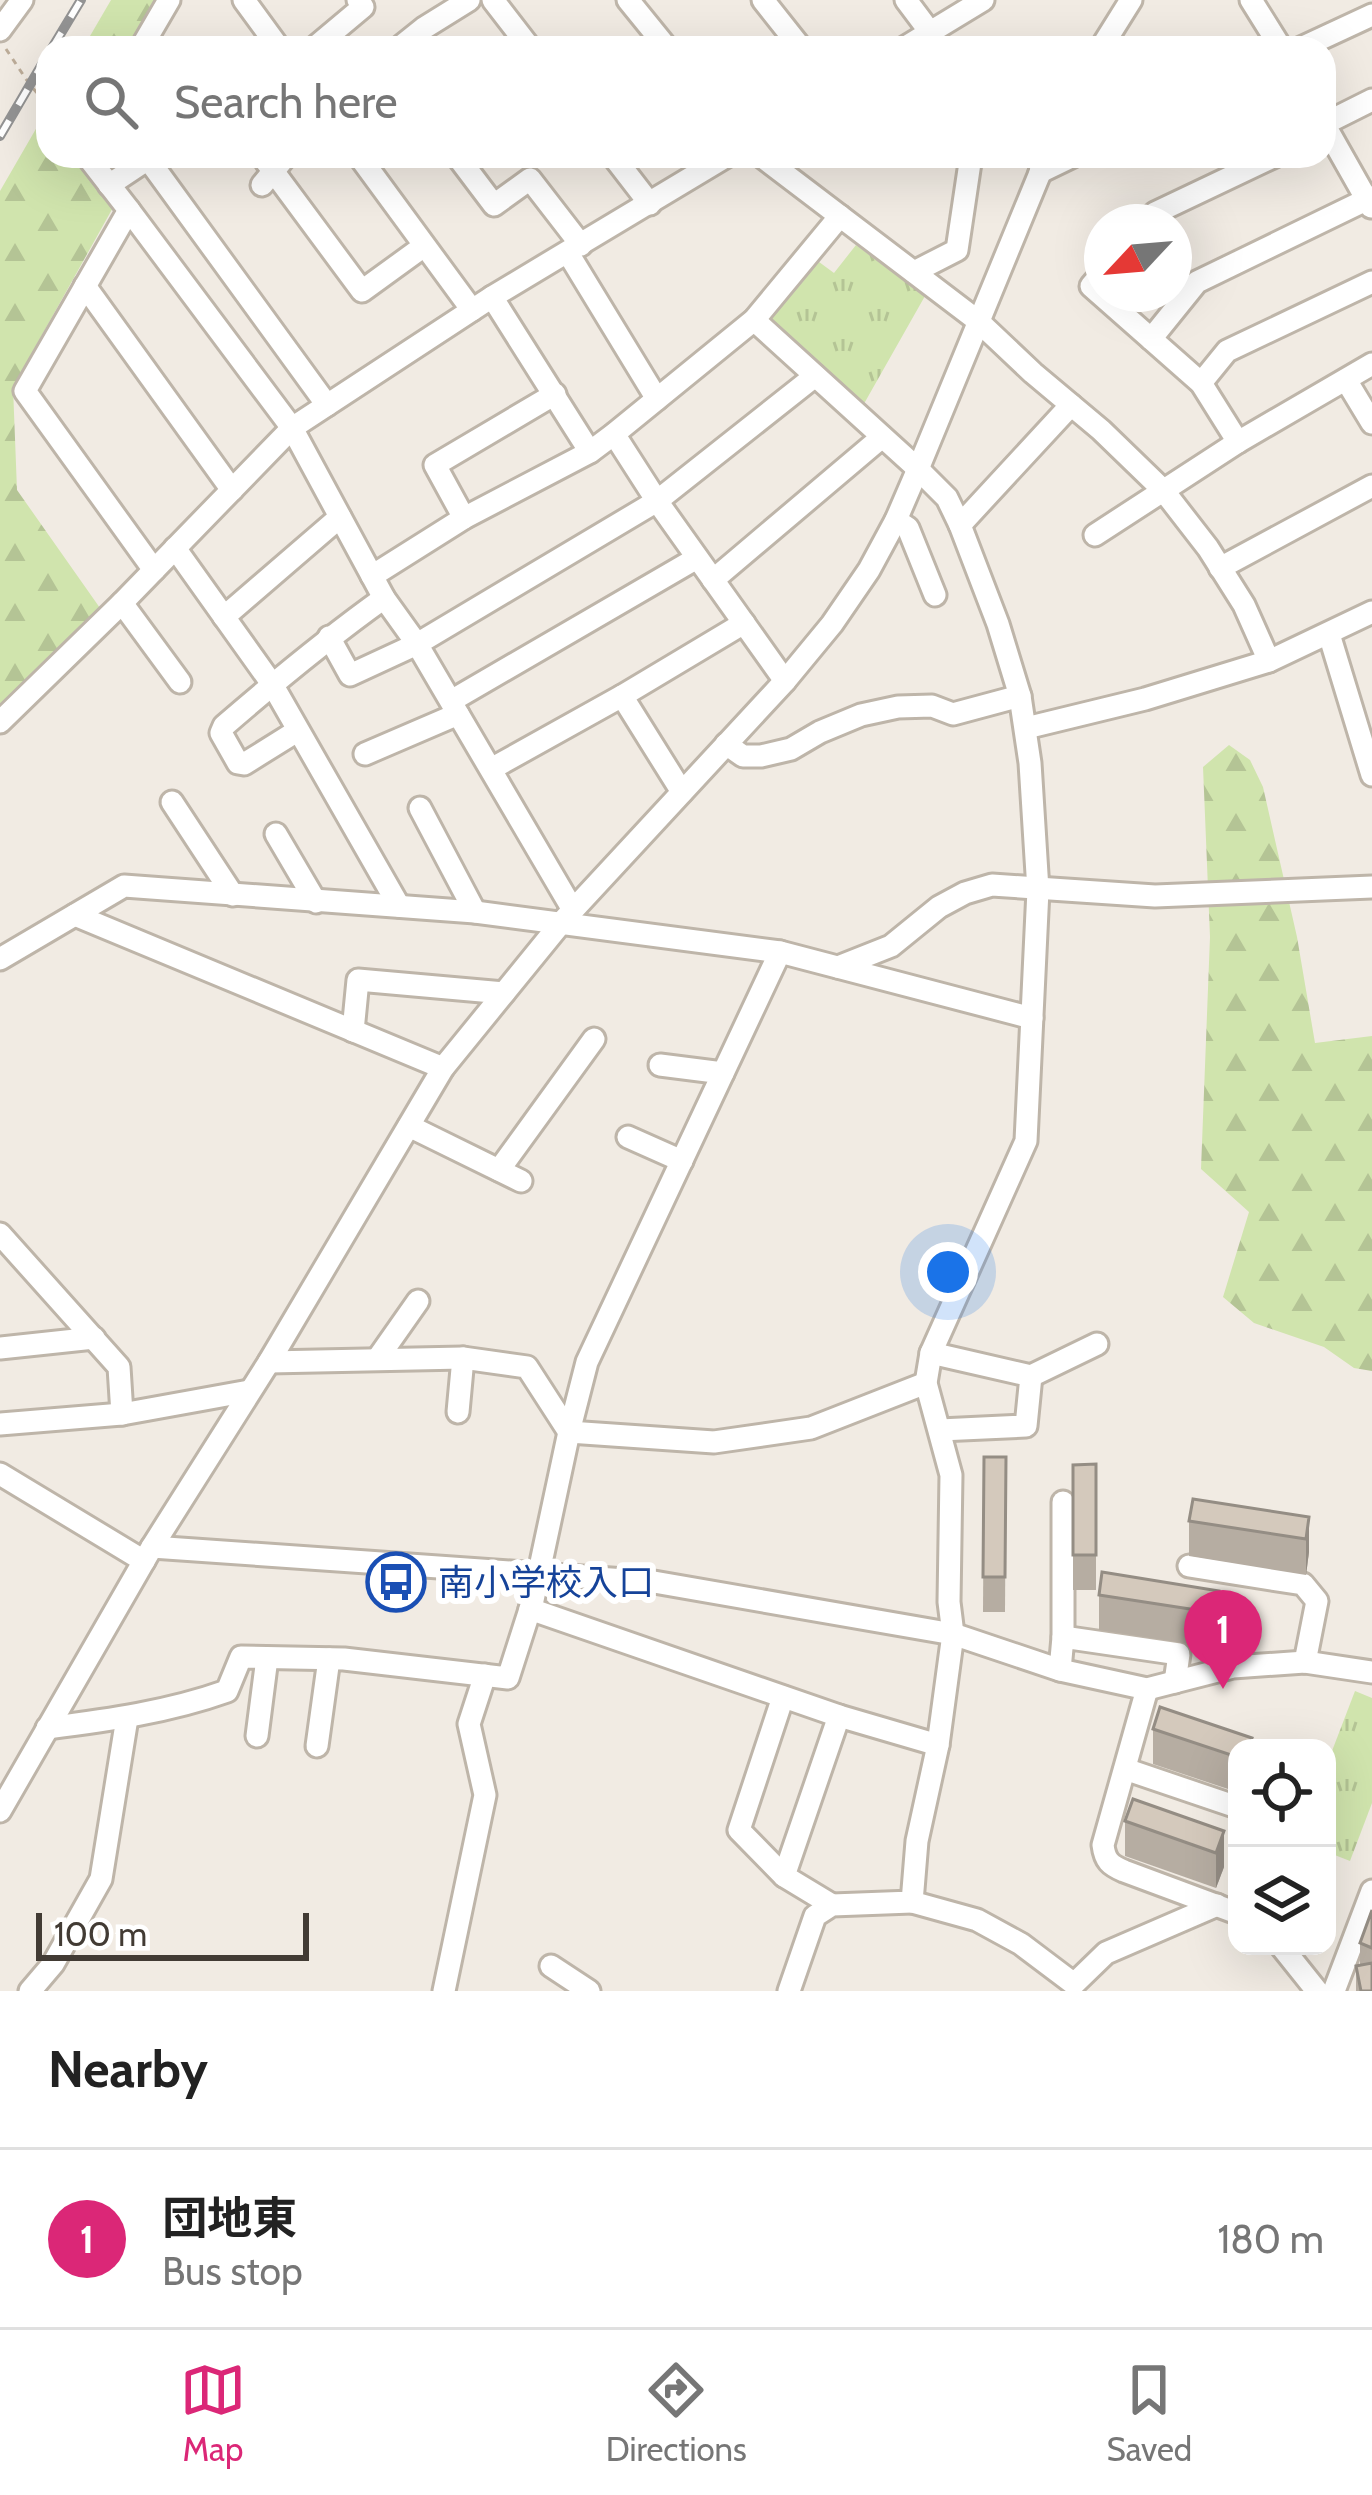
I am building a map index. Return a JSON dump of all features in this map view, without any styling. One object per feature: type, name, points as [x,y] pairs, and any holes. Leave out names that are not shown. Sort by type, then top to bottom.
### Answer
[{"type":"street","points":[[0,30],[22,0]]},
{"type":"street","points":[[148,36],[169,0]]},
{"type":"street","points":[[244,0],[270,36]]},
{"type":"street","points":[[328,36],[363,7],[358,0]]},
{"type":"street","points":[[414,36],[469,0]]},
{"type":"street","points":[[493,0],[521,36]]},
{"type":"street","points":[[628,0],[657,36]]},
{"type":"street","points":[[763,0],[791,36]]},
{"type":"street","points":[[906,0],[931,36]]},
{"type":"street","points":[[939,36],[983,0]]},
{"type":"street","points":[[1108,36],[1131,0]]},
{"type":"street","points":[[1251,0],[1274,36]]},
{"type":"street","points":[[1327,36],[1372,15]]},
{"type":"street","points":[[1336,121],[1372,100]]},
{"type":"street","points":[[1151,339],[1197,282],[1370,201],[1336,146]]},
{"type":"street","points":[[97,168],[292,428],[384,598],[417,644],[491,770],[567,916]]},
{"type":"street","points":[[110,185],[135,168]]},
{"type":"street","points":[[155,168],[327,405]]},
{"type":"street","points":[[272,168],[362,291],[424,246]]},
{"type":"street","points":[[367,168],[472,310]]},
{"type":"street","points":[[467,168],[494,205],[530,179],[657,399]]},
{"type":"street","points":[[622,168],[650,204]]},
{"type":"street","points":[[0,722],[292,428],[492,297],[708,168]]},
{"type":"street","points":[[777,168],[978,321],[1163,490],[1244,605],[1269,661]]},
{"type":"street","points":[[914,272],[957,250],[969,168]]},
{"type":"street","points":[[0,1811],[148,1554],[269,1362],[443,1068],[567,916],[785,681],[869,570],[918,469],[1041,168]]},
{"type":"street","points":[[1174,204],[1251,168]]},
{"type":"street","points":[[129,210],[25,391],[154,570]]},
{"type":"street","points":[[372,576],[614,434],[754,320],[840,216]]},
{"type":"street","points":[[1201,383],[1227,351],[1372,282]]},
{"type":"street","points":[[85,286],[232,490]]},
{"type":"street","points":[[492,297],[590,452]]},
{"type":"street","points":[[1120,312],[1201,383],[1238,442]]},
{"type":"street","points":[[754,320],[947,498],[998,624],[1026,728],[1038,890],[1026,1142],[932,1353],[926,1383],[951,1475],[953,1634],[938,1745],[916,1840],[912,1902]]},
{"type":"street","points":[[1095,535],[1238,442],[1372,364]]},
{"type":"street","points":[[329,637],[350,675],[417,644],[657,501],[815,376]]},
{"type":"street","points":[[1346,380],[1372,423]]},
{"type":"street","points":[[464,518],[435,465],[555,394]]},
{"type":"street","points":[[960,525],[1071,405]]},
{"type":"street","points":[[614,434],[785,681]]},
{"type":"street","points":[[713,580],[882,436]]},
{"type":"street","points":[[1220,568],[1372,486]]},
{"type":"street","points":[[224,617],[340,517]]},
{"type":"street","points":[[896,520],[908,527],[935,596]]},
{"type":"street","points":[[175,548],[272,685],[399,906]]},
{"type":"street","points":[[365,754],[455,707],[697,558]]},
{"type":"street","points":[[297,730],[244,764],[238,763],[221,733],[329,637],[384,598]]},
{"type":"street","points":[[122,603],[180,682]]},
{"type":"street","points":[[1026,728],[1145,699],[1269,661],[1372,612]]},
{"type":"street","points":[[491,770],[744,623]]},
{"type":"street","points":[[1329,634],[1372,775]]},
{"type":"street","points":[[622,696],[682,792]]},
{"type":"street","points":[[726,744],[743,756],[761,756],[791,749],[861,715],[932,706],[953,714],[1020,696]]},
{"type":"street","points":[[172,802],[233,896]]},
{"type":"street","points":[[420,808],[476,912]]},
{"type":"street","points":[[276,834],[316,902]]},
{"type":"street","points":[[838,967],[891,946],[939,907],[992,884],[1155,896],[1372,887]]},
{"type":"street","points":[[0,958],[124,886],[567,916],[781,952],[1032,1018]]},
{"type":"street","points":[[75,916],[443,1068]]},
{"type":"street","points":[[47,1728],[127,1718],[227,1691],[242,1657],[329,1659],[508,1678],[530,1609],[587,1362],[781,952]]},
{"type":"street","points":[[352,1031],[358,980],[504,993]]},
{"type":"street","points":[[499,1171],[593,1039]]},
{"type":"street","points":[[659,1065],[723,1073]]},
{"type":"street","points":[[409,1126],[521,1181]]},
{"type":"street","points":[[628,1138],[682,1161]]},
{"type":"street","points":[[0,1234],[119,1367],[122,1414]]},
{"type":"street","points":[[378,1358],[418,1301]]},
{"type":"street","points":[[0,1348],[94,1338]]},
{"type":"street","points":[[932,1353],[1031,1376],[1097,1344]]},
{"type":"street","points":[[269,1362],[463,1358],[527,1367],[569,1432]]},
{"type":"street","points":[[458,1412],[463,1358]]},
{"type":"street","points":[[940,1430],[1026,1426],[1031,1376]]},
{"type":"street","points":[[569,1432],[714,1442],[811,1428],[926,1383]]},
{"type":"street","points":[[0,1424],[122,1414],[249,1391]]},
{"type":"street","points":[[0,1474],[148,1554],[654,1582],[953,1634],[1060,1670],[1147,1689],[1233,1666],[1306,1662],[1372,1672]]},
{"type":"street","points":[[1060,1670],[1063,1502]]},
{"type":"street","points":[[1189,1566],[1303,1585],[1317,1601],[1306,1662]]},
{"type":"street","points":[[530,1609],[839,1716],[938,1745]]},
{"type":"street","points":[[1063,1637],[1179,1654],[1175,1682]]},
{"type":"street","points":[[257,1736],[267,1658]]},
{"type":"street","points":[[316,1746],[329,1659]]},
{"type":"street","points":[[444,1991],[485,1795],[469,1724],[485,1675]]},
{"type":"street","points":[[1147,1689],[1103,1845],[1105,1858],[1124,1871],[1227,1909]]},
{"type":"street","points":[[783,1697],[740,1830],[784,1876],[832,1905]]},
{"type":"street","points":[[784,1876],[839,1716]]},
{"type":"street","points":[[30,1991],[52,1964],[101,1879],[127,1718]]},
{"type":"street","points":[[1125,1769],[1228,1804]]},
{"type":"street","points":[[1334,1991],[1372,1892]]},
{"type":"street","points":[[789,1991],[815,1916],[832,1905],[912,1902],[977,1920],[1021,1945],[1074,1989],[1106,1953],[1227,1909]]},
{"type":"street","points":[[1287,1955],[1317,1991]]},
{"type":"street","points":[[551,1966],[589,1991]]},
{"type":"path","points":[[0,40],[36,92]]},
{"type":"green space","points":[[111,0],[169,0],[146,36],[90,36]]},
{"type":"green space","points":[[36,129],[36,168],[85,168],[115,204],[13,387],[17,490],[100,608],[51,672],[0,722],[0,191]]},
{"type":"green space","points":[[856,245],[925,296],[861,409],[771,325],[769,316],[815,259],[834,273]]},
{"type":"green space","points":[[1229,745],[1250,760],[1263,787],[1315,1043],[1372,1036],[1372,1371],[1354,1368],[1324,1347],[1254,1323],[1223,1297],[1249,1212],[1201,1169],[1210,937],[1203,767]]},
{"type":"green space","points":[[1355,1691],[1372,1698],[1372,1803],[1350,1861],[1336,1856],[1336,1741]]},
{"type":"building","points":[[984,1457],[1006,1457],[1005,1577],[983,1577]]},
{"type":"building","points":[[1096,1464],[1096,1555],[1073,1555],[1073,1465]]},
{"type":"building","points":[[1193,1499],[1309,1517],[1306,1539],[1189,1521]]},
{"type":"building","points":[[1102,1572],[1219,1591],[1216,1613],[1099,1595]]},
{"type":"building","points":[[1160,1707],[1252,1738],[1228,1739],[1228,1754],[1153,1729]]},
{"type":"building","points":[[1133,1799],[1224,1831],[1216,1853],[1125,1821]]},
{"type":"building","points":[[1372,1910],[1372,1948],[1360,1943]]},
{"type":"building","points":[[1372,1963],[1372,1991],[1361,1991],[1356,1966]]},
{"type":"railway","points":[[59,36],[81,0]]},
{"type":"railway","points":[[0,136],[36,74]]},
{"type":"place","name":"南小学校入口","points":[[396,1582]]},
{"type":"place","name":"団地東","points":[[1223,1689]]}]
